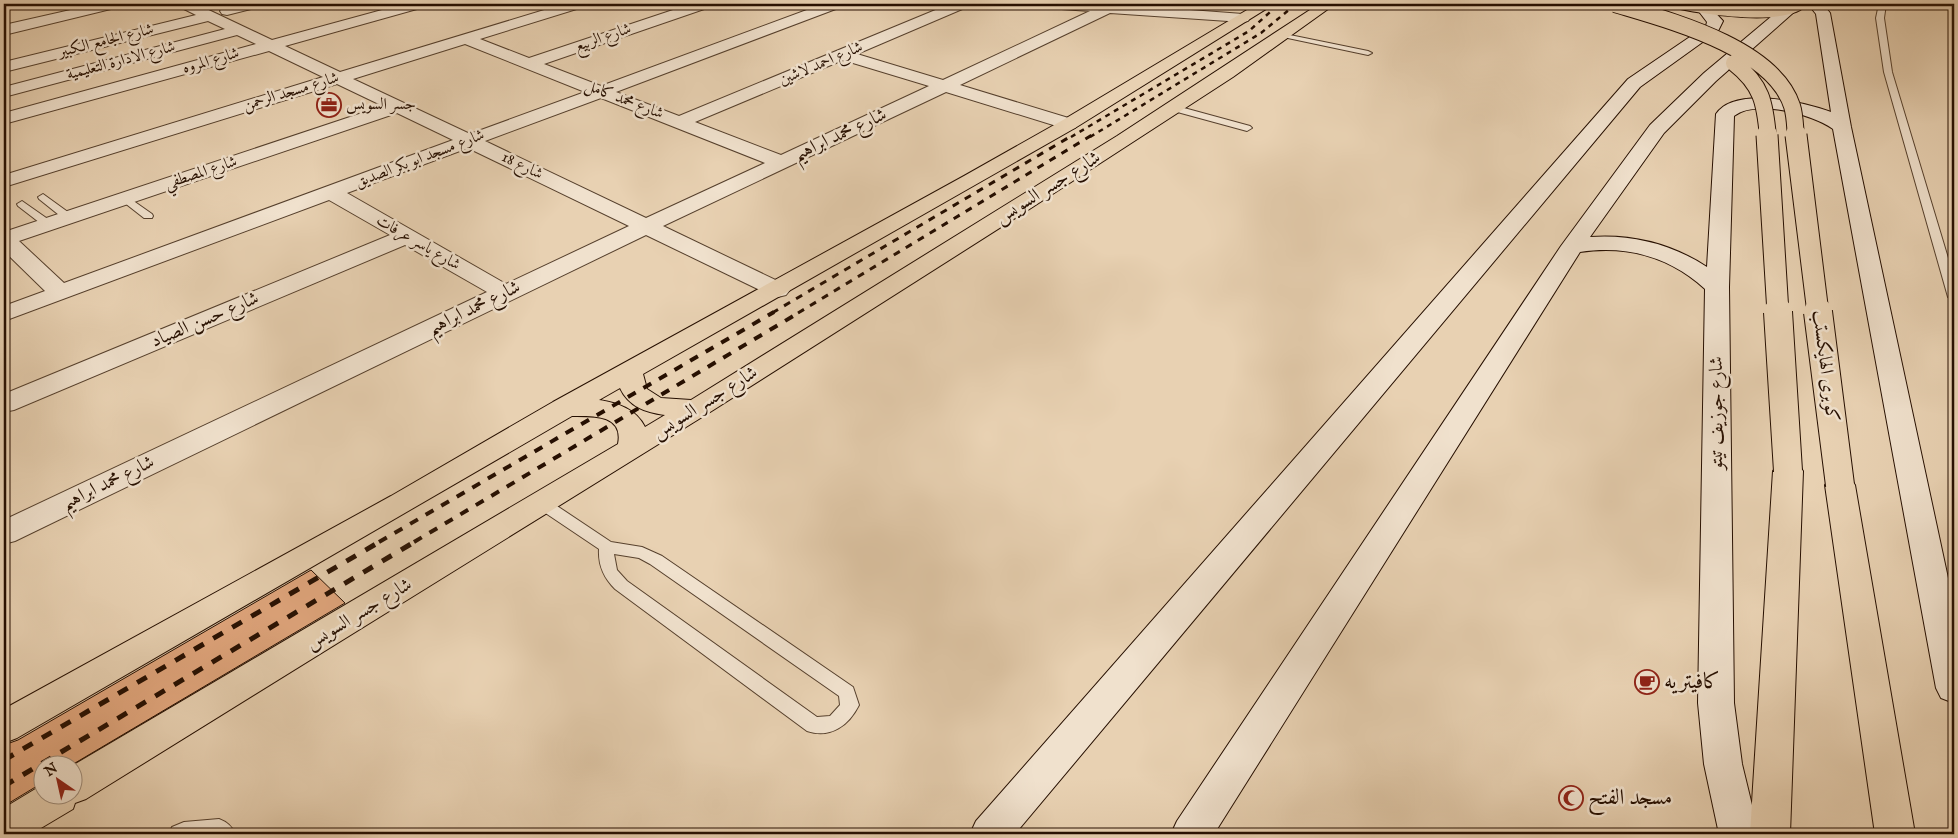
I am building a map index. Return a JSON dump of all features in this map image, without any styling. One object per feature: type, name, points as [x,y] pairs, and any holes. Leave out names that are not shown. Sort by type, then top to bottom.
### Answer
[{"type":"main road","points":[[4,727],[402,503],[784,280],[1069,124],[1267,4]]},
{"type":"main road","name":"شارع جسر السويس","points":[[82,781],[543,504],[697,408],[1173,108],[1328,4]]},
{"type":"main road","points":[[1592,4],[1654,24],[1713,50],[1736,64],[1753,80],[1764,96],[1788,471],[1770,834]]},
{"type":"main road","name":"كوبرى الهايكستب","points":[[1615,4],[1677,24],[1733,48],[1774,76],[1786,91],[1792,106],[1840,485],[1895,834]]},
{"type":"main road","points":[[1677,4],[1746,13],[1794,6]]},
{"type":"main road","points":[[630,370],[630,384],[637,396],[652,405],[673,409],[697,408]]},
{"type":"main road","points":[[563,408],[609,410],[626,419],[633,432],[631,448]]},
{"type":"main road","points":[[4,829],[42,806]]},
{"type":"street","points":[[4,30],[114,4]]},
{"type":"street","name":"شارع 18","points":[[185,4],[216,10],[288,40],[490,132],[657,222],[744,254]]},
{"type":"street","name":"شارع الجامع الكبير","points":[[4,67],[216,10],[254,4]]},
{"type":"street","name":"شارع المروه","points":[[4,119],[419,4]]},
{"type":"street","name":"شارع مسجد الرحمن","points":[[4,181],[578,4]]},
{"type":"street","name":"شارع الربيع","points":[[529,63],[705,4]]},
{"type":"street","name":"شارع مسجد ابو بكر الصديق","points":[[4,314],[836,4]]},
{"type":"street","name":"شارع احمد لاشين","points":[[680,122],[962,4]]},
{"type":"street","points":[[1047,4],[1243,18]]},
{"type":"street","points":[[1815,4],[1823,13],[1842,127],[1954,688]]},
{"type":"street","points":[[1191,834],[1572,246],[1657,129],[1710,77],[1794,6]]},
{"type":"street","name":"شارع محمد ابراهيم","points":[[4,533],[505,293],[1109,8]]},
{"type":"street","points":[[990,834],[1634,83],[1713,28],[1715,21],[1704,9]]},
{"type":"street","name":"شارع 18","points":[[216,10],[238,30],[468,141],[657,222],[784,280]]},
{"type":"street","name":"شارع الادارة التعليمية","points":[[4,92],[238,30]]},
{"type":"street","name":"شارع محمد كامل","points":[[466,39],[781,162]]},
{"type":"street","points":[[844,54],[1069,124]]},
{"type":"street","name":"شارع جوزيف تيتو","points":[[1739,834],[1723,764],[1716,703],[1717,287],[1724,114],[1735,107],[1771,105],[1830,118],[1842,127]]},
{"type":"street","name":"شارع المصطفي","points":[[4,239],[398,107]]},
{"type":"street","name":"شارع ياسر عرفات","points":[[330,192],[505,293]]},
{"type":"street","name":"شارع حسن الصياد","points":[[4,404],[406,236]]},
{"type":"street","points":[[4,239],[61,293]]},
{"type":"street","points":[[1572,246],[1594,242],[1622,243],[1651,248],[1679,258],[1702,272],[1717,287]]},
{"type":"lane","points":[[1882,4],[1880,18],[1888,72],[1954,297]]},
{"type":"lane","points":[[1283,35],[1368,53]]},
{"type":"lane","points":[[1173,108],[1247,128]]},
{"type":"lane","points":[[43,197],[68,217]]},
{"type":"lane","points":[[125,198],[148,216]]},
{"type":"lane","points":[[22,204],[48,224]]},
{"type":"lane","points":[[543,504],[607,547],[634,551],[656,560],[847,692],[850,705],[843,717],[830,725],[814,725],[621,585],[610,574],[605,561],[607,547]]},
{"type":"lane","points":[[179,834],[184,831],[219,828],[225,834]]},
{"type":"building","points":[[311,570],[345,603],[82,759],[82,756],[32,756],[32,789],[4,806],[4,745],[18,740]]},
{"type":"railway","points":[[1071,137],[1249,31],[1279,4]]},
{"type":"railway","points":[[1090,137],[1261,33],[1296,4]]},
{"type":"railway","points":[[772,313],[1073,135]]},
{"type":"railway","points":[[798,313],[1092,135]]},
{"type":"railway","points":[[379,542],[774,312]]},
{"type":"railway","points":[[414,542],[800,312]]},
{"type":"railway","points":[[4,760],[381,541]]},
{"type":"railway","points":[[4,786],[416,541]]},
{"type":"place","name":"جسر السويس","points":[[329,105]]},
{"type":"place","name":"كافيتريه","points":[[1647,682]]},
{"type":"place","name":"مسجد الفتح","points":[[1571,798]]}]
